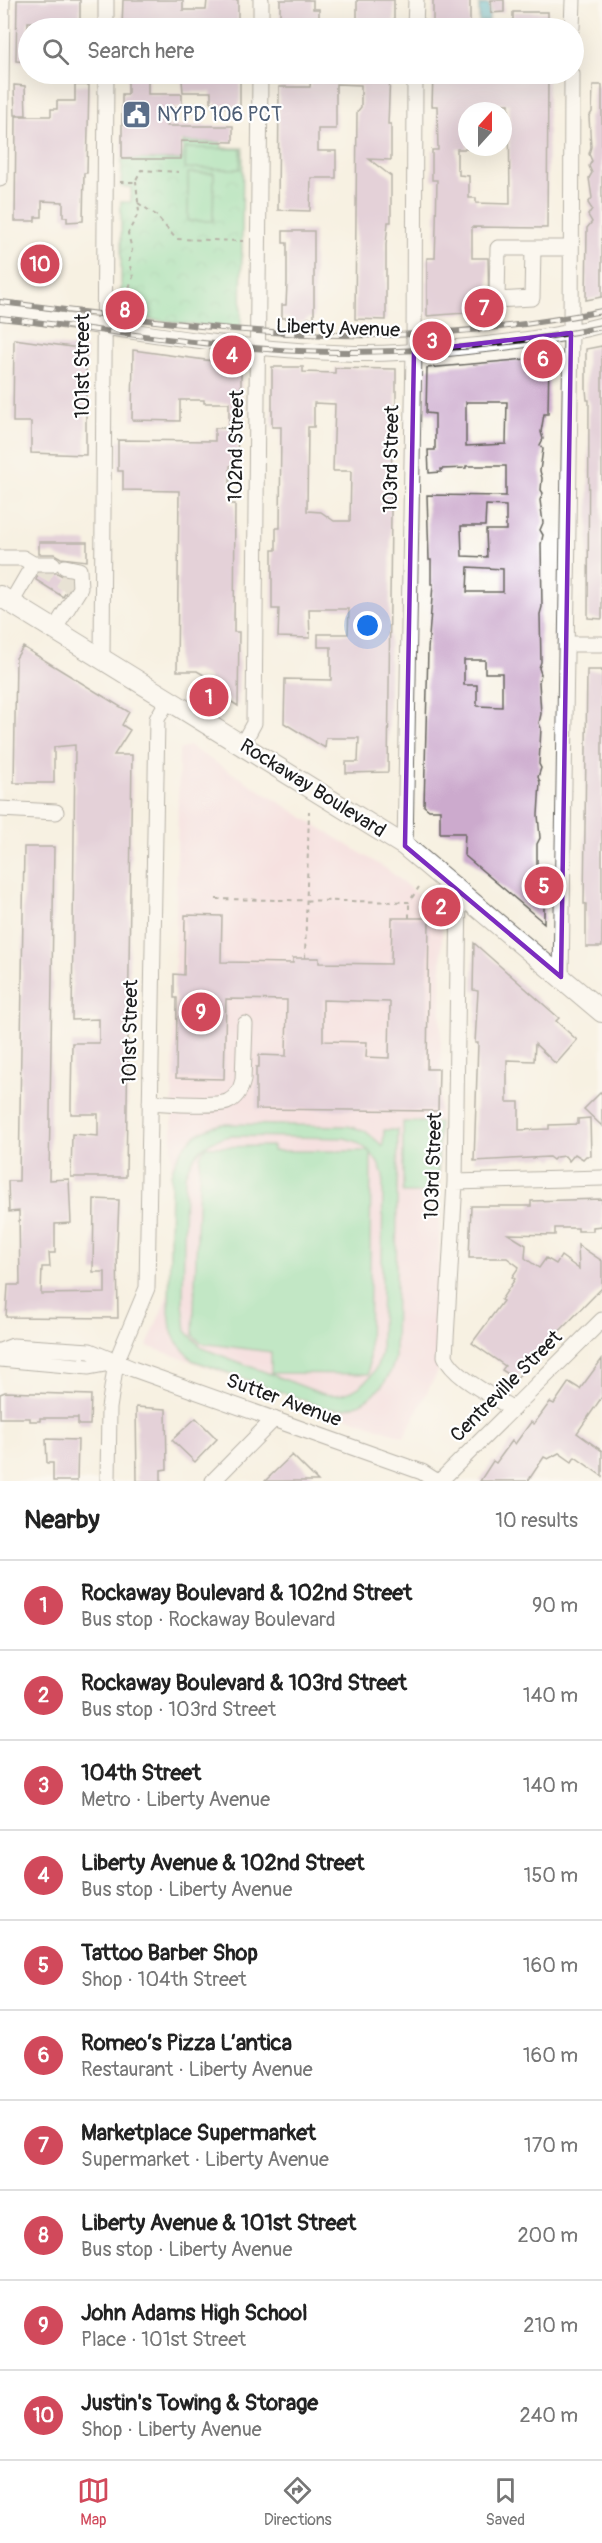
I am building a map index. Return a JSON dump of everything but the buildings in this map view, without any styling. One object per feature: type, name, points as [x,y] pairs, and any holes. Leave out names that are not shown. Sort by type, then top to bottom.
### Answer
[{"type":"main road","name":"Rockaway Boulevard","points":[[5,599],[405,846],[602,1012]]},
{"type":"street","points":[[0,179],[2,0]]},
{"type":"street","points":[[106,0],[106,18]]},
{"type":"street","points":[[261,0],[261,18]]},
{"type":"street","points":[[416,0],[416,18]]},
{"type":"street","points":[[572,18],[573,0]]},
{"type":"street","name":"101st Street","points":[[102,659],[106,84]]},
{"type":"street","name":"102nd Street","points":[[242,745],[254,723],[261,84]]},
{"type":"street","name":"103rd Street","points":[[405,846],[414,351],[415,84]]},
{"type":"street","points":[[561,977],[571,333],[572,84]]},
{"type":"street","points":[[533,248],[572,248]]},
{"type":"street","name":"Liberty Avenue","points":[[0,311],[103,327],[259,346],[345,353],[414,351],[571,333],[602,326]]},
{"type":"street","points":[[0,558],[23,558],[43,568],[79,570],[73,592],[54,630]]},
{"type":"street","points":[[5,599],[43,568]]},
{"type":"street","points":[[73,592],[102,589]]},
{"type":"street","points":[[566,644],[602,644]]},
{"type":"street","name":"101st Street","points":[[108,1481],[109,1408],[116,1362],[147,1288],[157,719],[168,700]]},
{"type":"street","points":[[0,809],[56,812]]},
{"type":"street","name":"103rd Street","points":[[459,890],[455,1182],[445,1356],[448,1364],[460,1375],[513,1409]]},
{"type":"street","points":[[150,1102],[222,1103],[236,1096],[243,1080],[245,1024]]},
{"type":"street","points":[[455,1182],[602,1179]]},
{"type":"street","name":"Centreville Street","points":[[438,1481],[599,1327]]},
{"type":"street","name":"Sutter Avenue","points":[[0,1351],[13,1346],[90,1351],[422,1472],[438,1481]]},
{"type":"street","name":"Sutter Avenue","points":[[0,1359],[88,1367],[116,1362]]},
{"type":"street","points":[[213,1481],[274,1419]]},
{"type":"path","points":[[126,305],[126,296],[133,278],[129,262],[132,250],[128,233],[139,212],[136,181],[141,170],[178,171]]},
{"type":"path","points":[[117,182],[136,181]]},
{"type":"path","points":[[138,202],[156,215],[176,239],[244,241]]},
{"type":"path","points":[[116,296],[126,296]]},
{"type":"path","points":[[305,958],[309,811]]},
{"type":"path","points":[[409,918],[409,902],[419,887]]},
{"type":"path","points":[[216,899],[409,902]]},
{"type":"highlighted area","points":[[571,333],[561,977],[405,846],[414,351]]},
{"type":"shaded area","points":[[189,746],[388,870],[442,915],[438,1371],[404,1437],[147,1346],[169,1292],[179,750]]},
{"type":"green space","points":[[183,142],[221,142],[222,148],[243,148],[241,330],[121,316],[121,202],[131,202],[131,187],[121,187],[122,159],[182,160]]},
{"type":"green space","points":[[186,148],[241,149],[240,169],[185,168]]},
{"type":"green space","points":[[188,173],[214,173],[213,221],[188,221]]},
{"type":"green space","points":[[403,1122],[439,1122],[438,1193],[403,1193]]},
{"type":"green space","points":[[222,1124],[348,1126],[365,1131],[383,1146],[384,1130],[398,1130],[395,1358],[385,1380],[369,1398],[347,1408],[323,1407],[192,1360],[176,1341],[171,1329],[169,1311],[171,1174],[178,1156],[189,1141],[212,1127]],"holes":[[[231,1136],[344,1138],[355,1141],[369,1151],[273,1151],[273,1146],[205,1147],[200,1156],[193,1335],[201,1343],[271,1352],[271,1373],[369,1374],[371,1153],[378,1163],[383,1175],[381,1353],[367,1381],[350,1392],[331,1395],[320,1393],[202,1348],[186,1331],[183,1303],[185,1175],[192,1160],[202,1148],[215,1140]]]},
{"type":"water","points":[[479,4],[489,4],[489,18],[479,18]]},
{"type":"tunnel","points":[[40,568],[72,587]]},
{"type":"railway","points":[[0,302],[212,327],[340,335],[471,330],[602,311]]},
{"type":"railway","points":[[0,318],[262,349],[337,352],[451,348],[527,340],[602,327]]},
{"type":"place","name":"NYPD 106 PCT","points":[[136,114]]},
{"type":"place","name":"Justin's Towing & Storage","points":[[40,264]]},
{"type":"place","name":"Marketplace Supermarket","points":[[484,308]]},
{"type":"place","name":"Liberty Avenue & 101st Street","points":[[125,310]]},
{"type":"place","name":"104th Street","points":[[432,341]]},
{"type":"place","name":"Liberty Avenue & 102nd Street","points":[[232,355]]},
{"type":"place","name":"Romeo’s Pizza L’antica","points":[[543,359]]},
{"type":"place","name":"Rockaway Boulevard & 102nd Street","points":[[209,697]]},
{"type":"place","name":"Tattoo Barber Shop","points":[[544,886]]},
{"type":"place","name":"Rockaway Boulevard & 103rd Street","points":[[441,907]]},
{"type":"place","name":"John Adams High School","points":[[201,1012]]}]
